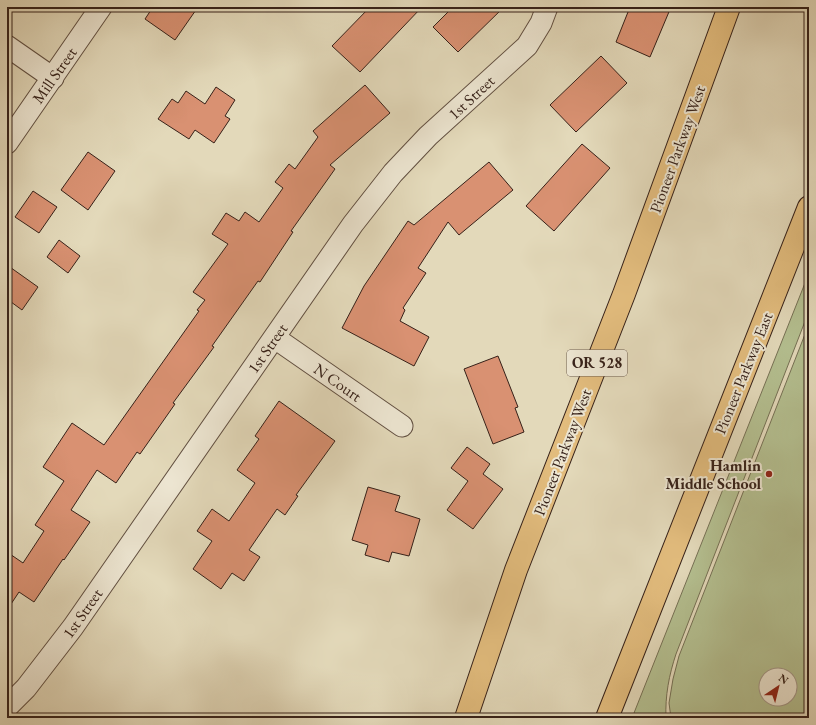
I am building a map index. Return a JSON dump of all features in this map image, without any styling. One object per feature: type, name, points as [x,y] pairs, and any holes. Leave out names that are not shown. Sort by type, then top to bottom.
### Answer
[{"type":"main road","name":"Pioneer Parkway West","points":[[466,718],[516,570],[624,294],[729,7]]},
{"type":"main road","name":"Pioneer Parkway East","points":[[607,718],[809,207]]},
{"type":"street","name":"Mill Street","points":[[7,143],[101,7]]},
{"type":"street","name":"1st Street","points":[[7,707],[26,688],[73,627],[353,224],[393,173],[428,136],[526,46],[542,23],[547,7]]},
{"type":"street","points":[[7,46],[53,78]]},
{"type":"street","name":"N Court","points":[[275,338],[402,426]]},
{"type":"green space","points":[[809,273],[809,311],[676,654],[668,686],[666,718],[632,718]]},
{"type":"green space","name":"Hamlin Middle School","points":[[809,324],[809,718],[671,718],[669,703],[679,656]]},
{"type":"building","points":[[153,7],[198,7],[175,40],[145,19]]},
{"type":"building","points":[[370,7],[422,7],[360,72],[332,46]]},
{"type":"building","points":[[453,7],[504,7],[458,52],[433,27]]},
{"type":"building","points":[[630,7],[671,7],[650,57],[616,42]]},
{"type":"building","points":[[601,56],[627,83],[576,132],[550,105]]},
{"type":"building","points":[[365,85],[390,113],[330,165],[335,169],[291,231],[293,232],[260,282],[258,281],[212,346],[214,347],[173,403],[175,404],[140,454],[137,452],[116,483],[97,470],[71,510],[90,522],[34,602],[19,592],[7,610],[7,552],[23,563],[44,531],[35,525],[64,481],[43,467],[72,423],[104,445],[199,311],[197,310],[205,300],[193,292],[228,244],[212,234],[226,213],[239,221],[245,212],[259,222],[283,188],[275,182],[289,164],[295,169],[318,137],[313,131]]},
{"type":"building","points":[[216,87],[235,100],[225,116],[230,119],[214,143],[195,130],[189,139],[158,119],[172,99],[178,103],[186,91],[205,104]]},
{"type":"building","points":[[582,144],[610,168],[554,231],[526,206]]},
{"type":"building","points":[[88,152],[115,171],[88,210],[61,190]]},
{"type":"building","points":[[489,162],[513,190],[459,235],[448,222],[418,268],[426,273],[403,308],[405,310],[400,321],[429,337],[414,366],[342,328],[364,286],[408,221],[414,225]]},
{"type":"building","points":[[33,191],[57,207],[39,233],[15,217]]},
{"type":"building","points":[[59,240],[80,256],[68,273],[47,257]]},
{"type":"building","points":[[7,265],[38,287],[22,310],[7,299]]},
{"type":"building","points":[[498,356],[518,407],[515,408],[524,432],[493,444],[464,369]]},
{"type":"building","points":[[279,401],[335,441],[296,495],[298,496],[285,515],[277,509],[249,550],[260,557],[244,581],[232,573],[221,589],[193,569],[212,541],[197,531],[212,509],[229,521],[255,483],[237,470],[259,439],[255,436]]},
{"type":"building","points":[[467,447],[490,464],[483,474],[503,489],[473,529],[447,510],[468,481],[451,468]]},
{"type":"building","points":[[368,487],[400,496],[395,511],[420,519],[409,556],[392,552],[389,562],[365,555],[368,545],[352,540]]},
{"type":"place","name":"Hamlin Middle School","points":[[769,474]]}]
